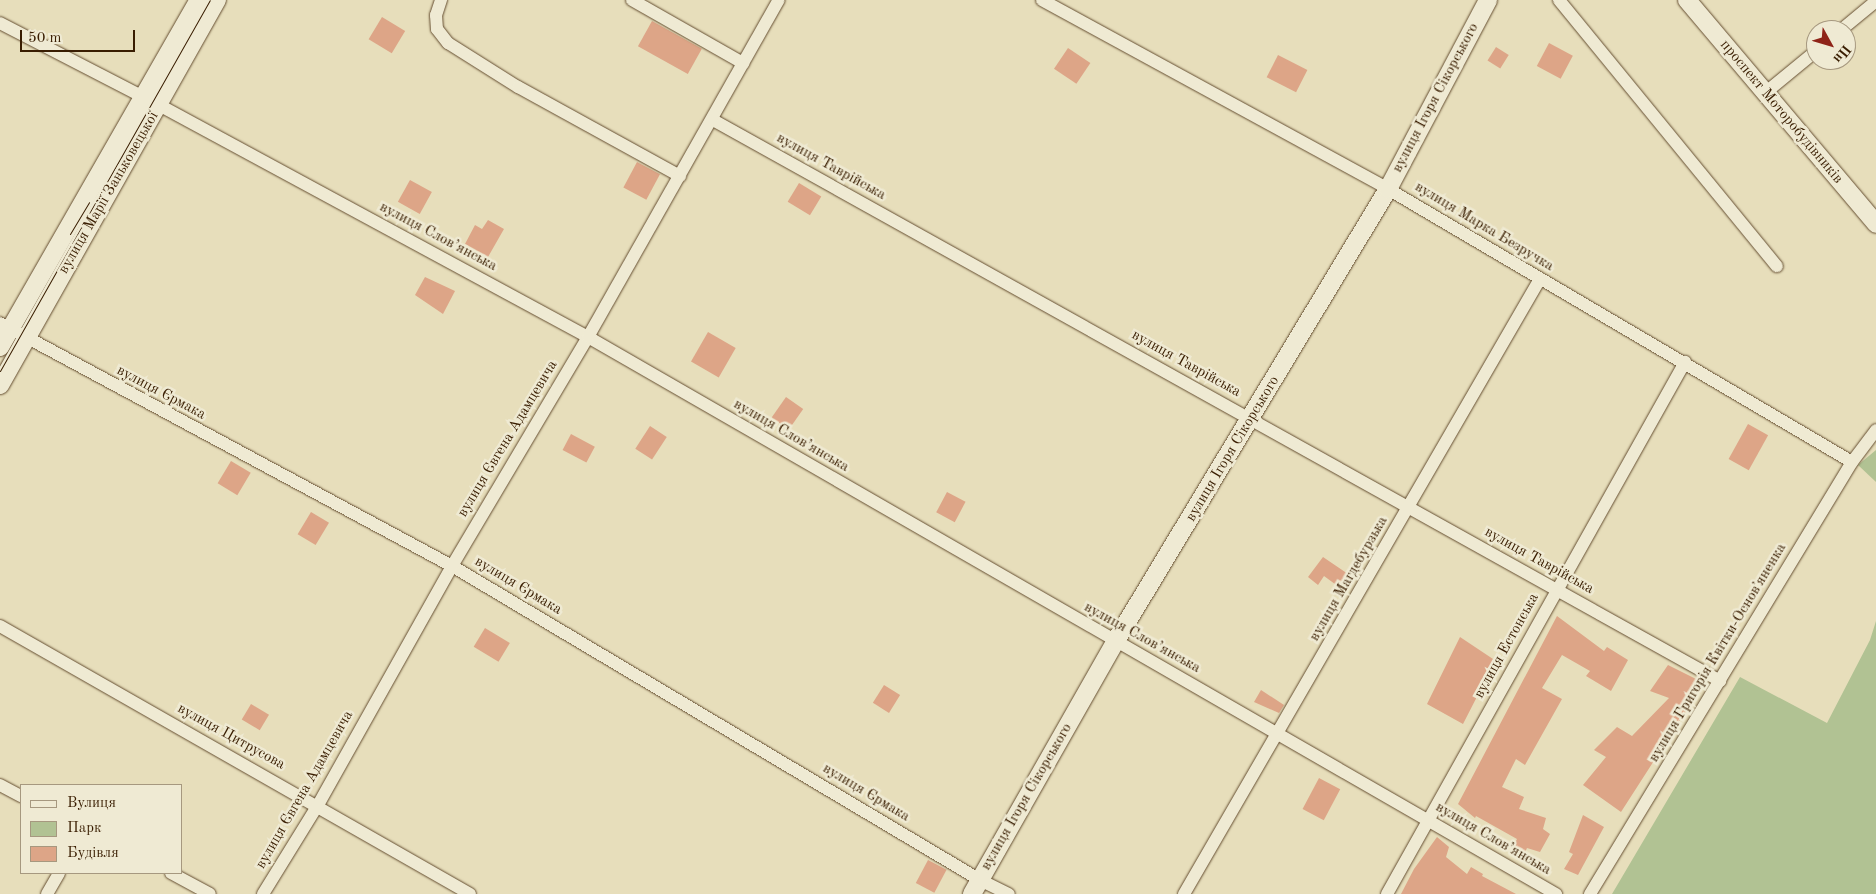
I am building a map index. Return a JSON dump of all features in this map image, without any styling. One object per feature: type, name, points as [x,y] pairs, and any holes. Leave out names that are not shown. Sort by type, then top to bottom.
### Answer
[{"type":"street","name":"вулиця Марії Заньковецької","points":[[0,385],[152,101],[199,0]]},
{"type":"street","name":"вулиця Марії Заньковецької","points":[[0,347],[5,326],[217,0]]},
{"type":"street","points":[[441,0],[436,15],[437,29],[448,43],[518,87],[680,176]]},
{"type":"street","points":[[632,0],[744,63]]},
{"type":"street","name":"вулиця Євгена Адамцевича","points":[[263,894],[318,805],[452,566],[588,337],[713,120],[779,0]]},
{"type":"street","name":"вулиця Марка Безручка","points":[[1042,0],[1388,189],[1685,362],[1852,462]]},
{"type":"street","name":"вулиця Ігоря Сікорського","points":[[976,887],[1115,642],[1252,419],[1388,189],[1488,0]]},
{"type":"street","points":[[1559,0],[1777,266]]},
{"type":"street","name":"проспект Моторобудівників","points":[[1687,0],[1876,224]]},
{"type":"street","points":[[1853,20],[1876,1]]},
{"type":"street","name":"вулиця Слов’янська","points":[[0,23],[152,101],[588,337],[1115,642],[1278,733],[1556,894]]},
{"type":"street","points":[[1765,93],[1806,59]]},
{"type":"street","name":"вулиця Таврійська","points":[[713,120],[1720,681]]},
{"type":"street","name":"вулиця Магдебурзька","points":[[1184,894],[1410,507],[1540,279]]},
{"type":"street","name":"вулиця Єрмака","points":[[5,326],[26,339],[452,566],[976,887],[1009,894]]},
{"type":"street","name":"вулиця Естонська","points":[[1387,894],[1685,362]]},
{"type":"street","name":"вулиця Григорія Квітки-Основʼяненка","points":[[1590,894],[1852,462],[1876,430]]},
{"type":"street","name":"вулиця Цитрусова","points":[[0,626],[318,805],[470,894]]},
{"type":"street","points":[[0,786],[20,796]]},
{"type":"street","points":[[47,894],[58,874]]},
{"type":"street","points":[[173,874],[210,894]]},
{"type":"green space","points":[[1876,450],[1876,482],[1858,465]]},
{"type":"green space","points":[[1876,621],[1876,894],[1612,894],[1740,677],[1827,723],[1870,640]]},
{"type":"building","points":[[382,17],[405,31],[392,53],[369,39]]},
{"type":"building","points":[[652,21],[702,49],[688,74],[638,46]]},
{"type":"building","points":[[1549,43],[1573,56],[1561,79],[1537,66]]},
{"type":"building","points":[[1496,47],[1509,55],[1500,69],[1488,61]]},
{"type":"building","points":[[1068,48],[1090,63],[1076,84],[1054,69]]},
{"type":"building","points":[[1278,55],[1307,70],[1296,92],[1267,77]]},
{"type":"building","points":[[637,162],[660,174],[646,200],[623,188]]},
{"type":"building","points":[[410,180],[432,192],[420,214],[398,202]]},
{"type":"building","points":[[799,183],[821,196],[810,215],[788,202]]},
{"type":"building","points":[[488,220],[504,229],[488,257],[465,244],[475,225],[482,229]]},
{"type":"building","points":[[425,277],[455,291],[443,314],[415,295]]},
{"type":"building","points":[[708,332],[736,348],[719,377],[691,361]]},
{"type":"building","points":[[786,397],[803,409],[789,430],[772,417]]},
{"type":"building","points":[[1748,424],[1768,435],[1749,470],[1729,459]]},
{"type":"building","points":[[650,426],[667,437],[652,460],[635,449]]},
{"type":"building","points":[[571,434],[595,447],[586,463],[563,450]]},
{"type":"building","points":[[231,461],[251,473],[237,495],[218,483]]},
{"type":"building","points":[[947,492],[966,502],[955,522],[936,512]]},
{"type":"building","points":[[311,512],[329,523],[316,545],[298,534]]},
{"type":"building","points":[[1323,557],[1348,574],[1339,587],[1324,576],[1318,585],[1308,577]]},
{"type":"building","points":[[1557,616],[1604,651],[1607,647],[1628,660],[1611,691],[1586,676],[1590,671],[1562,655],[1542,688],[1562,699],[1525,765],[1516,759],[1502,787],[1524,797],[1519,809],[1546,818],[1543,829],[1550,834],[1540,852],[1527,848],[1523,857],[1511,851],[1517,839],[1476,816],[1475,818],[1458,804]]},
{"type":"building","points":[[485,628],[510,643],[499,662],[474,647]]},
{"type":"building","points":[[1460,637],[1499,663],[1486,687],[1483,685],[1463,724],[1427,704]]},
{"type":"building","points":[[1668,665],[1704,683],[1621,812],[1583,785],[1606,757],[1594,750],[1617,727],[1632,736],[1669,698],[1650,691]]},
{"type":"building","points":[[884,685],[900,695],[889,713],[873,703]]},
{"type":"building","points":[[1261,690],[1284,705],[1279,713],[1254,702]]},
{"type":"building","points":[[251,704],[269,715],[260,730],[242,719]]},
{"type":"building","points":[[1319,778],[1340,789],[1324,820],[1303,809]]},
{"type":"building","points":[[1583,815],[1604,827],[1578,875],[1564,869],[1573,854],[1569,852]]},
{"type":"building","points":[[1437,837],[1449,847],[1446,857],[1467,874],[1471,867],[1483,874],[1482,876],[1516,894],[1401,894],[1414,869]]},
{"type":"building","points":[[928,860],[947,870],[934,893],[916,883]]},
{"type":"tram line","points":[[0,371],[210,0]]},
{"type":"tram line","points":[[70,234],[89,202]]}]
